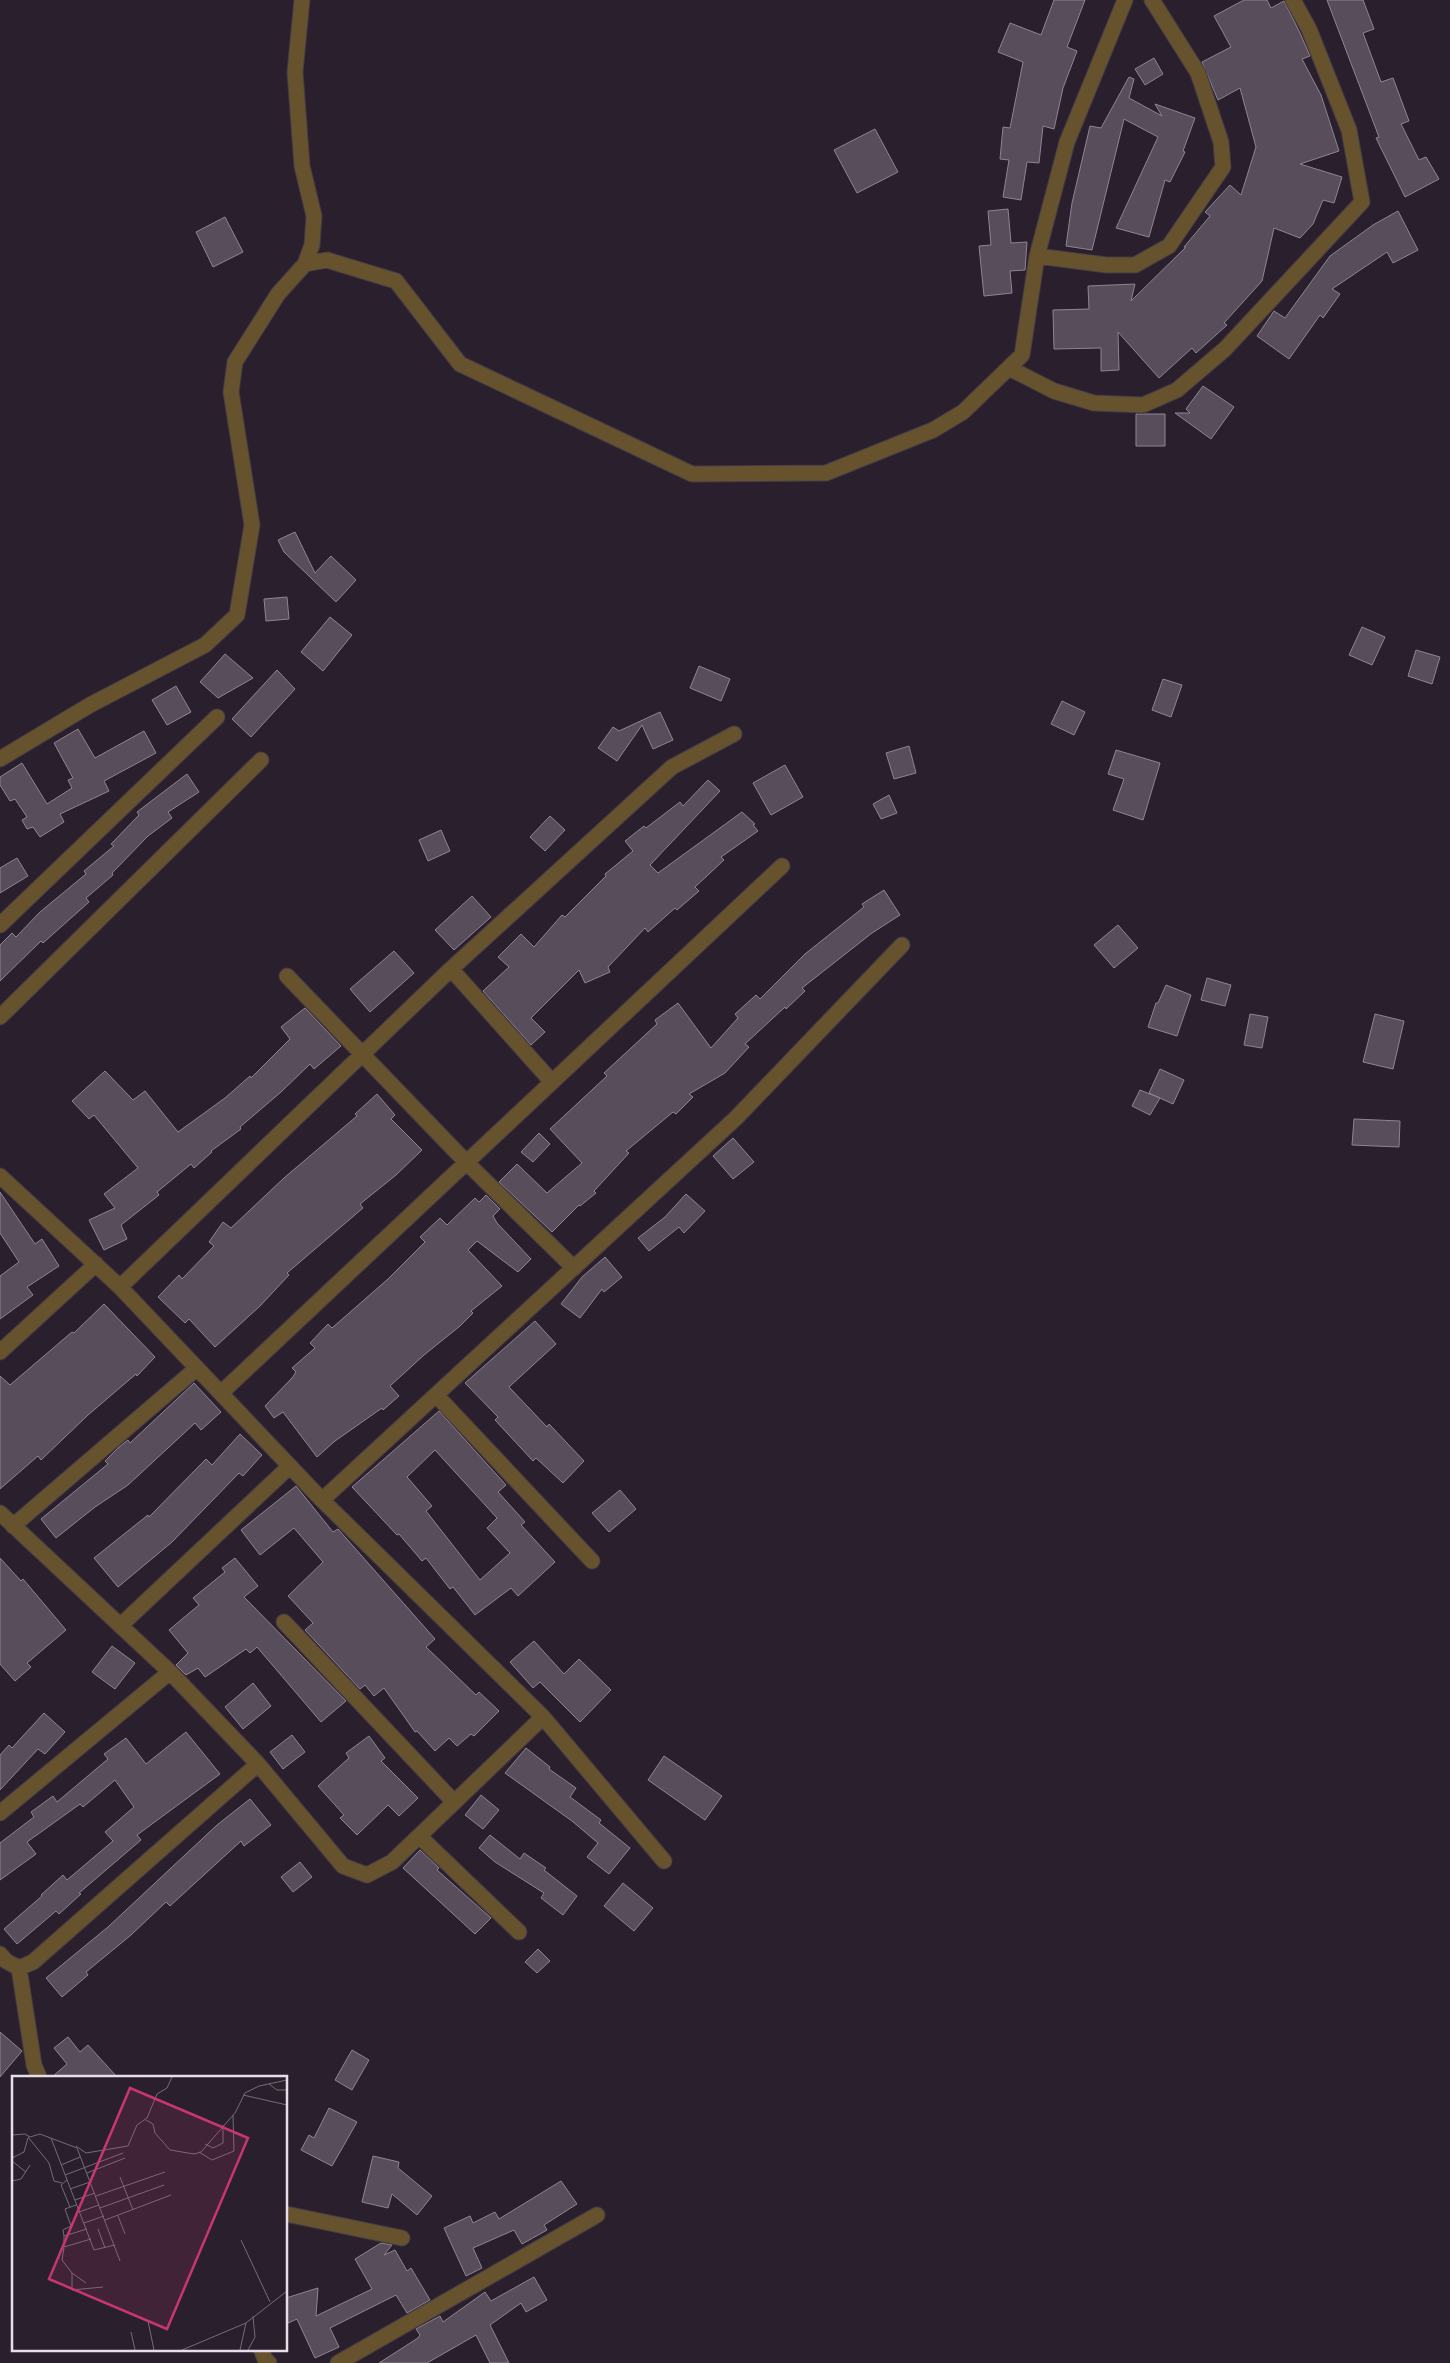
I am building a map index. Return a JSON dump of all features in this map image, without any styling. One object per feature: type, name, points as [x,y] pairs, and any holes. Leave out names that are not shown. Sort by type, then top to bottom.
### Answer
[{"type":"street","points":[[0,759],[90,705],[205,645],[237,615],[252,526],[231,392],[235,362],[278,294],[305,264],[312,245],[314,216],[302,166],[295,72],[302,0]]},
{"type":"street","points":[[305,264],[327,260],[396,281],[460,364],[692,474],[826,473],[933,430],[963,412],[1022,356],[1037,256],[1067,142],[1125,0]]},
{"type":"street","points":[[1037,256],[1107,266],[1135,265],[1169,246],[1222,168],[1221,142],[1198,73],[1152,0]]},
{"type":"street","points":[[1009,368],[1054,391],[1094,403],[1143,405],[1177,390],[1225,349],[1362,202],[1349,130],[1309,29],[1293,0]]},
{"type":"street","points":[[0,925],[217,717]]},
{"type":"street","points":[[120,1287],[451,969],[672,767],[734,734]]},
{"type":"street","points":[[0,1017],[261,760]]},
{"type":"street","points":[[220,1393],[782,866]]},
{"type":"street","points":[[322,1500],[736,1118],[902,945]]},
{"type":"street","points":[[451,969],[552,1082]]},
{"type":"street","points":[[286,976],[466,1162],[574,1268]]},
{"type":"street","points":[[0,1176],[120,1287],[322,1500],[543,1717],[664,1860]]},
{"type":"street","points":[[0,1352],[96,1264]]},
{"type":"street","points":[[13,1526],[197,1368]]},
{"type":"street","points":[[436,1395],[592,1561]]},
{"type":"street","points":[[121,1625],[290,1466]]},
{"type":"street","points":[[0,1513],[170,1672],[258,1764],[344,1866],[367,1875],[392,1862],[543,1717]]},
{"type":"street","points":[[284,1622],[454,1802]]},
{"type":"street","points":[[0,1813],[170,1672]]},
{"type":"street","points":[[19,1968],[32,1962],[258,1764]]},
{"type":"street","points":[[419,1836],[519,1932]]},
{"type":"street","points":[[0,1954],[6,1961],[19,1968]]},
{"type":"street","points":[[19,1968],[34,2065],[39,2076]]},
{"type":"street","points":[[288,2214],[402,2238]]},
{"type":"street","points":[[338,2363],[597,2215]]},
{"type":"street","points":[[261,2350],[268,2363]]},
{"type":"building","points":[[1054,0],[1085,0],[1067,47],[1077,51],[1063,88],[1054,129],[1043,126],[1039,163],[1027,162],[1021,200],[1003,197],[1009,160],[1000,159],[1003,127],[1010,128],[1023,62],[998,52],[1010,23],[1041,35]]},
{"type":"building","points":[[1244,0],[1267,0],[1271,8],[1284,1],[1300,33],[1310,56],[1302,59],[1321,95],[1339,151],[1300,164],[1342,177],[1334,203],[1323,200],[1313,224],[1300,238],[1274,228],[1262,281],[1224,323],[1227,325],[1196,353],[1192,348],[1159,378],[1118,332],[1119,370],[1101,371],[1101,348],[1054,349],[1053,310],[1089,309],[1088,286],[1135,284],[1131,301],[1186,247],[1184,247],[1210,216],[1205,212],[1230,185],[1241,195],[1256,147],[1240,88],[1218,100],[1202,62],[1231,47],[1214,16]]},
{"type":"building","points":[[1327,0],[1363,0],[1374,29],[1363,33],[1381,82],[1393,78],[1409,121],[1401,124],[1419,160],[1426,157],[1439,179],[1405,197],[1376,138],[1379,137]]},
{"type":"building","points":[[1154,58],[1163,74],[1145,85],[1135,69]]},
{"type":"building","points":[[1129,77],[1134,79],[1129,98],[1162,116],[1155,104],[1195,118],[1183,151],[1185,152],[1170,182],[1165,180],[1149,237],[1116,228],[1158,137],[1124,119],[1092,250],[1066,246],[1072,203],[1090,126],[1101,128]]},
{"type":"building","points":[[875,129],[898,172],[857,193],[834,150]]},
{"type":"building","points":[[1008,209],[1011,243],[1027,242],[1025,270],[1010,271],[1012,293],[984,296],[979,246],[991,245],[988,211]]},
{"type":"building","points":[[1398,211],[1418,250],[1393,263],[1387,252],[1332,289],[1340,294],[1323,318],[1320,315],[1289,359],[1257,336],[1274,311],[1285,318],[1330,256],[1373,225]]},
{"type":"building","points":[[225,217],[243,252],[213,267],[196,232]]},
{"type":"building","points":[[1203,386],[1234,407],[1211,439],[1175,413],[1190,413],[1186,409]]},
{"type":"building","points":[[1136,414],[1165,414],[1165,446],[1136,446]]},
{"type":"building","points":[[295,532],[315,573],[331,556],[356,580],[336,602],[284,552],[278,540]]},
{"type":"building","points":[[287,597],[289,619],[266,621],[264,599]]},
{"type":"building","points":[[330,617],[352,635],[323,671],[301,652]]},
{"type":"building","points":[[1362,627],[1385,637],[1372,665],[1349,655]]},
{"type":"building","points":[[1416,650],[1440,657],[1432,684],[1408,676]]},
{"type":"building","points":[[225,654],[253,678],[218,698],[200,682]]},
{"type":"building","points":[[699,666],[730,679],[721,701],[690,688]]},
{"type":"building","points":[[277,670],[295,689],[251,737],[232,719]]},
{"type":"building","points":[[1163,679],[1182,685],[1171,717],[1152,710]]},
{"type":"building","points":[[176,686],[191,712],[167,725],[152,700]]},
{"type":"building","points":[[1062,701],[1085,712],[1074,735],[1051,724]]},
{"type":"building","points":[[660,712],[673,740],[653,749],[642,725],[617,761],[598,748],[613,727],[619,731]]},
{"type":"building","points":[[78,729],[95,758],[144,731],[156,753],[104,781],[109,791],[60,814],[64,822],[40,837],[33,827],[27,829],[22,820],[27,817],[15,799],[10,801],[0,785],[0,777],[22,763],[47,804],[72,788],[68,780],[73,778],[54,743]]},
{"type":"building","points":[[909,746],[916,773],[894,779],[886,753]]},
{"type":"building","points":[[1116,750],[1160,763],[1143,820],[1113,810],[1124,779],[1108,774]]},
{"type":"building","points":[[785,765],[803,797],[771,815],[753,783]]},
{"type":"building","points":[[187,774],[199,792],[168,812],[172,818],[148,836],[112,873],[113,875],[86,898],[89,902],[43,943],[41,941],[0,981],[0,945],[12,933],[16,937],[40,912],[86,874],[84,871],[114,846],[111,844],[139,815],[137,812]]},
{"type":"building","points":[[708,780],[720,791],[650,865],[658,873],[742,812],[755,824],[753,825],[758,831],[721,857],[724,860],[695,887],[699,891],[677,910],[675,908],[648,932],[645,928],[608,967],[610,972],[585,983],[579,970],[531,1018],[545,1032],[531,1045],[483,991],[509,967],[498,957],[521,934],[534,947],[562,915],[565,917],[606,876],[605,874],[633,851],[625,841],[644,826],[646,828],[680,802],[683,806]]},
{"type":"building","points":[[889,795],[897,813],[881,819],[873,804]]},
{"type":"building","points":[[550,816],[565,830],[545,851],[530,837]]},
{"type":"building","points":[[441,830],[450,851],[428,861],[419,840]]},
{"type":"building","points":[[17,858],[28,876],[0,893],[0,868]]},
{"type":"building","points":[[884,890],[900,915],[872,933],[802,988],[805,991],[745,1044],[749,1047],[725,1073],[689,1094],[693,1097],[676,1114],[673,1112],[626,1151],[629,1153],[594,1191],[596,1193],[579,1205],[552,1232],[499,1182],[517,1164],[547,1193],[582,1163],[550,1129],[607,1076],[604,1073],[657,1024],[655,1020],[678,1003],[711,1048],[738,1018],[735,1014],[756,995],[760,999],[805,954],[864,907],[862,904]]},
{"type":"building","points":[[472,896],[491,917],[454,950],[435,930]]},
{"type":"building","points":[[1118,925],[1138,948],[1114,968],[1094,945]]},
{"type":"building","points":[[394,951],[414,973],[370,1012],[350,989]]},
{"type":"building","points":[[1207,978],[1231,985],[1225,1006],[1201,1000]]},
{"type":"building","points":[[1166,985],[1191,995],[1177,1036],[1148,1027],[1156,1003],[1158,1003]]},
{"type":"building","points":[[305,1008],[341,1046],[314,1069],[310,1064],[240,1127],[241,1129],[211,1151],[194,1168],[191,1164],[157,1192],[159,1195],[121,1225],[127,1239],[104,1250],[89,1220],[115,1208],[104,1194],[138,1168],[94,1115],[89,1119],[72,1101],[105,1071],[133,1100],[145,1091],[178,1132],[225,1098],[250,1076],[251,1078],[290,1039],[281,1027]]},
{"type":"building","points":[[1250,1014],[1268,1017],[1262,1048],[1244,1045]]},
{"type":"building","points":[[1375,1014],[1404,1021],[1393,1069],[1363,1062]]},
{"type":"building","points":[[1160,1069],[1184,1080],[1173,1104],[1149,1093]]},
{"type":"building","points":[[1140,1090],[1160,1098],[1150,1115],[1132,1106]]},
{"type":"building","points":[[377,1094],[395,1115],[391,1119],[422,1150],[396,1175],[360,1204],[363,1208],[287,1273],[289,1275],[260,1306],[215,1347],[189,1319],[185,1323],[158,1297],[179,1275],[182,1279],[214,1246],[209,1242],[223,1222],[231,1228],[284,1178],[357,1116],[355,1114]]},
{"type":"building","points":[[1354,1119],[1400,1121],[1399,1147],[1352,1145]]},
{"type":"building","points":[[539,1133],[550,1144],[533,1162],[521,1152]]},
{"type":"building","points":[[733,1138],[754,1162],[733,1179],[713,1156]]},
{"type":"building","points":[[0,1192],[35,1244],[42,1239],[59,1266],[27,1287],[33,1295],[0,1319],[0,1276],[19,1262],[0,1233]]},
{"type":"building","points":[[686,1194],[705,1211],[684,1233],[679,1227],[649,1251],[638,1238],[665,1217]]},
{"type":"building","points":[[486,1195],[500,1209],[493,1216],[497,1223],[531,1259],[518,1272],[477,1241],[468,1250],[502,1286],[471,1311],[473,1313],[460,1326],[390,1386],[399,1396],[383,1410],[382,1408],[335,1441],[317,1457],[283,1412],[274,1418],[265,1406],[292,1378],[296,1372],[292,1368],[315,1348],[310,1343],[328,1324],[332,1328],[388,1279],[425,1242],[420,1237],[440,1218],[447,1225],[475,1198],[479,1202]]},
{"type":"building","points":[[605,1257],[622,1277],[604,1292],[602,1289],[580,1318],[561,1304],[582,1277]]},
{"type":"building","points":[[104,1304],[155,1357],[137,1376],[136,1374],[88,1415],[41,1460],[38,1456],[0,1489],[0,1376],[10,1385],[72,1332],[74,1333]]},
{"type":"building","points":[[535,1321],[556,1344],[509,1387],[547,1427],[549,1424],[584,1461],[563,1483],[536,1458],[533,1461],[495,1420],[498,1417],[465,1383]]},
{"type":"building","points":[[194,1383],[221,1412],[201,1430],[195,1423],[128,1485],[95,1507],[56,1538],[41,1519],[108,1464],[105,1461],[119,1447],[128,1440],[130,1443]]},
{"type":"building","points":[[439,1411],[506,1485],[498,1492],[525,1522],[521,1525],[555,1562],[518,1596],[511,1588],[475,1615],[453,1587],[450,1589],[426,1558],[422,1561],[399,1534],[397,1535],[352,1487]],"holes":[[[435,1450],[497,1518],[487,1528],[510,1553],[480,1580],[426,1511],[432,1506],[407,1477]]]},
{"type":"building","points":[[240,1434],[262,1455],[243,1476],[239,1473],[172,1542],[118,1587],[94,1558],[148,1515],[149,1517],[206,1459],[212,1465]]},
{"type":"building","points":[[296,1486],[333,1532],[338,1529],[435,1639],[426,1647],[476,1695],[479,1692],[499,1711],[474,1736],[471,1734],[457,1746],[449,1738],[435,1751],[417,1731],[415,1732],[384,1688],[374,1696],[365,1685],[360,1689],[305,1630],[313,1623],[288,1596],[323,1562],[294,1528],[260,1555],[241,1530]]},
{"type":"building","points":[[620,1490],[636,1509],[609,1532],[592,1513]]},
{"type":"building","points":[[0,1558],[21,1581],[23,1579],[66,1630],[27,1663],[31,1667],[15,1681],[0,1664]]},
{"type":"building","points":[[235,1558],[258,1586],[244,1597],[346,1701],[321,1722],[257,1647],[250,1653],[246,1649],[205,1677],[198,1668],[186,1675],[176,1665],[188,1653],[169,1630],[199,1605],[193,1598],[225,1572],[222,1568]]},
{"type":"building","points":[[534,1641],[564,1674],[579,1659],[611,1690],[580,1722],[540,1682],[533,1688],[510,1662]]},
{"type":"building","points":[[112,1646],[135,1663],[115,1689],[92,1672]]},
{"type":"building","points":[[253,1683],[271,1706],[243,1729],[225,1707]]},
{"type":"building","points":[[44,1713],[65,1732],[45,1754],[38,1749],[0,1790],[0,1755],[9,1745],[12,1748]]},
{"type":"building","points":[[186,1732],[220,1774],[137,1835],[141,1840],[79,1893],[81,1894],[59,1914],[56,1911],[17,1944],[4,1929],[63,1875],[67,1880],[113,1841],[105,1832],[134,1807],[115,1780],[83,1807],[80,1804],[27,1842],[36,1854],[0,1880],[0,1843],[34,1817],[31,1812],[53,1796],[57,1802],[108,1759],[104,1754],[126,1738],[146,1764]]},
{"type":"building","points":[[292,1735],[305,1752],[283,1769],[270,1752]]},
{"type":"building","points":[[369,1736],[385,1758],[381,1761],[418,1798],[399,1816],[388,1805],[357,1835],[340,1818],[344,1815],[318,1786],[349,1758],[346,1753]]},
{"type":"building","points":[[526,1748],[550,1767],[549,1769],[576,1788],[570,1797],[601,1820],[599,1823],[630,1848],[609,1874],[587,1857],[598,1843],[572,1821],[505,1773]]},
{"type":"building","points":[[664,1756],[722,1796],[705,1820],[648,1780]]},
{"type":"building","points":[[481,1795],[499,1810],[483,1829],[465,1815]]},
{"type":"building","points":[[250,1799],[271,1825],[244,1846],[241,1841],[170,1906],[166,1902],[131,1935],[86,1972],[88,1975],[62,1997],[46,1978],[108,1927],[217,1825]]},
{"type":"building","points":[[490,1835],[520,1859],[524,1853],[546,1868],[544,1870],[577,1896],[563,1915],[541,1898],[544,1893],[495,1862],[479,1848]]},
{"type":"building","points":[[420,1850],[439,1868],[437,1870],[491,1918],[475,1934],[403,1868]]},
{"type":"building","points":[[300,1862],[312,1877],[293,1892],[281,1877]]},
{"type":"building","points":[[623,1883],[653,1908],[634,1931],[604,1906]]},
{"type":"building","points":[[538,1949],[550,1961],[537,1973],[525,1962]]},
{"type":"building","points":[[0,2032],[22,2051],[0,2077]]},
{"type":"building","points":[[68,2037],[80,2052],[88,2045],[116,2076],[53,2076],[67,2064],[54,2048]]},
{"type":"building","points":[[352,2050],[369,2060],[352,2090],[335,2080]]},
{"type":"building","points":[[329,2108],[357,2122],[332,2166],[301,2150],[309,2135],[314,2138]]},
{"type":"building","points":[[373,2156],[399,2162],[398,2168],[432,2196],[417,2215],[392,2194],[388,2208],[362,2202]]},
{"type":"building","points":[[561,2181],[577,2204],[544,2225],[547,2230],[522,2244],[514,2230],[473,2248],[482,2268],[466,2276],[444,2228],[470,2216],[473,2223],[495,2212],[499,2219]]},
{"type":"building","points":[[381,2243],[392,2245],[384,2255],[395,2250],[407,2271],[411,2268],[430,2300],[407,2313],[396,2295],[330,2328],[339,2347],[315,2358],[297,2319],[288,2323],[288,2297],[318,2288],[316,2316],[372,2289],[355,2259]]},
{"type":"building","points":[[534,2277],[547,2300],[526,2312],[521,2303],[490,2325],[509,2363],[490,2363],[476,2335],[427,2363],[379,2363],[418,2338],[420,2335],[416,2329],[440,2316],[443,2322],[485,2292],[491,2301]]}]
